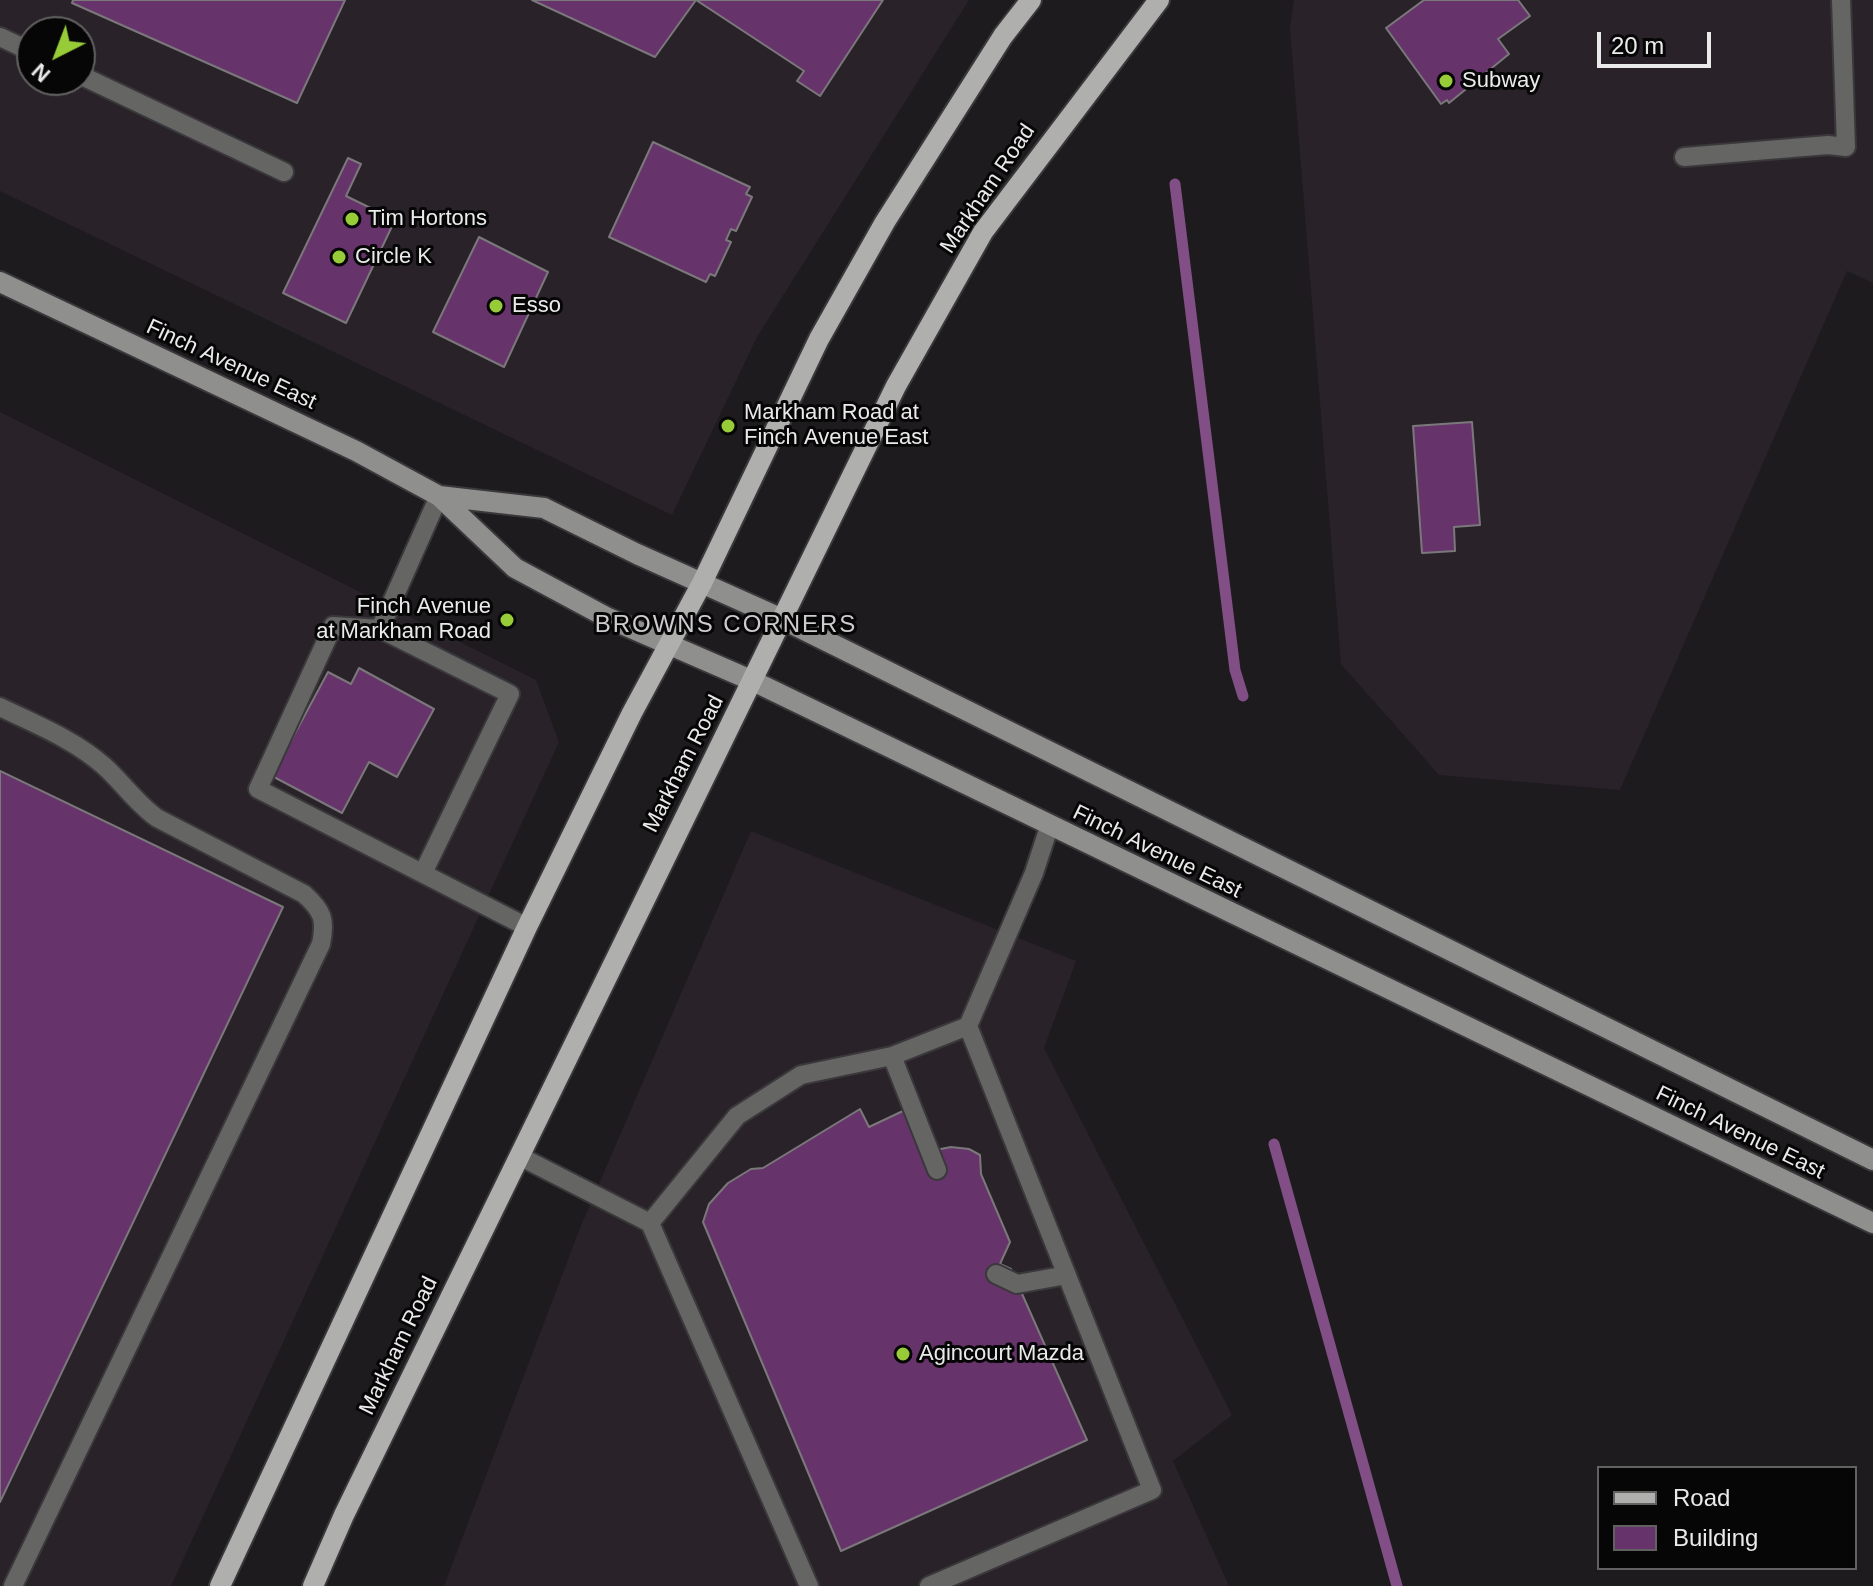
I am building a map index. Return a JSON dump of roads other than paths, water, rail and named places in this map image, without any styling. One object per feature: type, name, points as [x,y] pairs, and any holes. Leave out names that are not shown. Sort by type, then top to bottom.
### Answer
[{"type":"main road","points":[[220,1586],[527,927],[667,644],[702,583],[819,339],[878,235],[1003,36],[1031,0]]},
{"type":"main road","name":"Markham Road","points":[[313,1586],[344,1515],[896,386],[983,232],[1159,0]]},
{"type":"main road","name":"Finch Avenue East","points":[[0,282],[356,451],[439,496],[515,568],[608,618],[753,681],[1049,827],[1873,1223]]},
{"type":"main road","name":"Finch Avenue East","points":[[439,496],[544,508],[782,619],[1873,1160]]},
{"type":"lane","points":[[1684,157],[1828,145],[1846,147],[1841,0]]},
{"type":"lane","points":[[96,83],[284,172]]},
{"type":"lane","points":[[380,629],[439,496]]},
{"type":"lane","points":[[423,873],[510,694],[380,629],[333,626],[258,789],[527,927]]},
{"type":"lane","points":[[0,707],[86,753],[104,766],[136,802],[157,818],[304,894],[320,908],[325,924],[321,944],[13,1586]]},
{"type":"lane","points":[[929,1586],[1152,1490],[968,1026],[1034,873],[1049,827]]},
{"type":"lane","points":[[650,1223],[737,1116],[801,1075],[892,1056],[968,1026]]},
{"type":"lane","points":[[892,1056],[937,1170]]},
{"type":"lane","points":[[519,1156],[650,1223],[809,1586]]},
{"type":"lane","points":[[996,1274],[1017,1284],[1067,1275]]},
{"type":"waterway","points":[[1175,184],[1235,670],[1243,696]]},
{"type":"waterway","points":[[1274,1144],[1397,1586]]},
{"type":"place","name":"Subway","points":[[1446,81]]},
{"type":"place","name":"Tim Hortons","points":[[352,219]]},
{"type":"place","name":"Circle K","points":[[339,257]]},
{"type":"place","name":"Esso","points":[[496,306]]},
{"type":"place","name":"Markham Road at Finch Avenue East","points":[[728,426]]},
{"type":"place","name":"Finch Avenue at Markham Road","points":[[507,620]]},
{"type":"place","name":"Agincourt Mazda","points":[[903,1354]]},
{"type":"district","name":"BROWNS CORNERS","points":[[726,625]]}]
